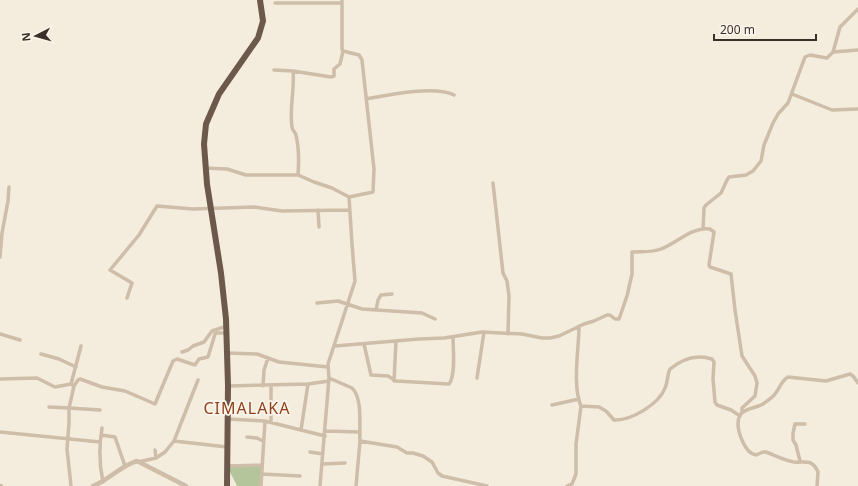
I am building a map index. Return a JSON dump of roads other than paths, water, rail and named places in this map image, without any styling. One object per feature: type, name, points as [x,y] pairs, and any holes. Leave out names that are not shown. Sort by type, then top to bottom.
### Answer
[{"type":"highway","points":[[227,486],[227,326],[224,292],[205,168],[204,144],[206,124],[219,94],[258,38],[263,21],[260,0]]},
{"type":"street","points":[[274,70],[293,71],[326,78],[333,77],[334,69],[340,64],[343,51],[341,45],[342,1],[275,3]]},
{"type":"street","points":[[703,229],[704,208],[721,192],[729,177],[746,175],[758,166],[761,161],[764,145],[778,114],[788,103],[805,57],[810,55],[827,58],[833,52],[840,28],[858,8]]},
{"type":"street","points":[[833,52],[858,50]]},
{"type":"street","points":[[205,168],[227,169],[246,175],[298,175],[332,188],[349,198],[371,194],[373,191],[374,164],[361,57],[343,51]]},
{"type":"street","points":[[293,71],[294,84],[292,124],[296,136],[299,156],[298,175]]},
{"type":"street","points":[[366,98],[444,91],[454,95]]},
{"type":"street","points":[[792,94],[832,110],[858,109]]},
{"type":"street","points":[[493,183],[503,273],[507,281],[509,296],[508,334]]},
{"type":"street","points":[[0,257],[9,198],[9,187]]},
{"type":"street","points":[[320,486],[326,431],[329,379],[328,367],[355,280],[349,198]]},
{"type":"street","points":[[127,298],[132,283],[110,270],[138,235],[158,206],[211,209],[254,207],[282,211],[349,210]]},
{"type":"street","points":[[318,210],[319,226]]},
{"type":"street","points":[[335,346],[453,337],[484,332],[522,334],[550,338],[559,336],[608,314],[615,318],[620,318],[632,274],[632,252],[657,250],[673,244],[692,231],[711,229],[714,232],[709,260],[710,267],[731,274],[742,356],[755,376],[756,383],[755,396],[742,408],[739,422],[740,435],[754,455],[766,452],[792,461],[808,462],[816,468],[818,474],[817,486]]},
{"type":"street","points":[[376,310],[378,300],[381,295],[392,294]]},
{"type":"street","points":[[317,302],[332,300],[362,309],[422,313],[435,319]]},
{"type":"street","points":[[182,352],[204,342],[212,331],[227,326]]},
{"type":"street","points":[[567,486],[572,484],[575,478],[576,444],[582,406],[579,399],[577,372],[579,326]]},
{"type":"street","points":[[478,378],[484,332]]},
{"type":"street","points":[[0,379],[39,379],[55,388],[73,385],[80,379],[102,387],[130,392],[154,404],[173,361],[177,359],[195,365],[200,359],[208,358],[215,334],[227,333]]},
{"type":"street","points":[[0,334],[20,340]]},
{"type":"street","points":[[364,344],[370,375],[388,376],[394,380],[449,384],[451,381],[453,365],[453,337]]},
{"type":"street","points":[[394,380],[396,341]]},
{"type":"street","points":[[71,486],[67,449],[69,408],[81,346]]},
{"type":"street","points":[[227,353],[257,354],[280,362],[328,367]]},
{"type":"street","points":[[41,354],[59,359],[76,367]]},
{"type":"street","points":[[263,386],[264,370],[268,358]]},
{"type":"street","points":[[582,406],[599,408],[606,411],[614,420],[630,418],[651,406],[655,402],[664,390],[668,372],[672,367],[687,358],[711,358],[714,362],[713,379],[715,402],[717,405],[741,414],[762,405],[769,400],[776,393],[783,381],[788,377],[826,381],[850,374],[858,383]]},
{"type":"street","points":[[228,386],[308,384],[329,379],[352,388],[355,391],[359,409],[360,432],[356,486]]},
{"type":"street","points":[[140,463],[156,458],[165,452],[175,441],[198,380]]},
{"type":"street","points":[[301,430],[308,384]]},
{"type":"street","points":[[271,385],[271,422]]},
{"type":"street","points":[[552,404],[579,399]]},
{"type":"street","points":[[49,407],[100,410]]},
{"type":"street","points":[[227,419],[271,422],[325,436]]},
{"type":"street","points":[[261,486],[264,421]]},
{"type":"street","points":[[800,461],[796,445],[793,440],[793,433],[795,424],[805,424]]},
{"type":"street","points":[[102,428],[100,442],[103,482]]},
{"type":"street","points":[[326,431],[360,432]]},
{"type":"street","points":[[0,432],[100,442]]},
{"type":"street","points":[[101,435],[115,437],[125,466]]},
{"type":"street","points":[[247,437],[257,438],[263,441]]},
{"type":"street","points":[[175,441],[227,447]]},
{"type":"street","points":[[360,441],[397,446],[404,452],[413,453],[428,459],[442,476],[487,486]]},
{"type":"street","points":[[155,450],[156,458]]},
{"type":"street","points":[[310,452],[323,454]]},
{"type":"street","points":[[93,486],[103,482],[125,466],[135,462],[140,463],[186,486]]},
{"type":"street","points":[[322,464],[345,464]]},
{"type":"street","points":[[227,466],[262,465]]},
{"type":"street","points":[[262,474],[300,476]]},
{"type":"district","name":"CIMALAKA","points":[[247,408]]}]
